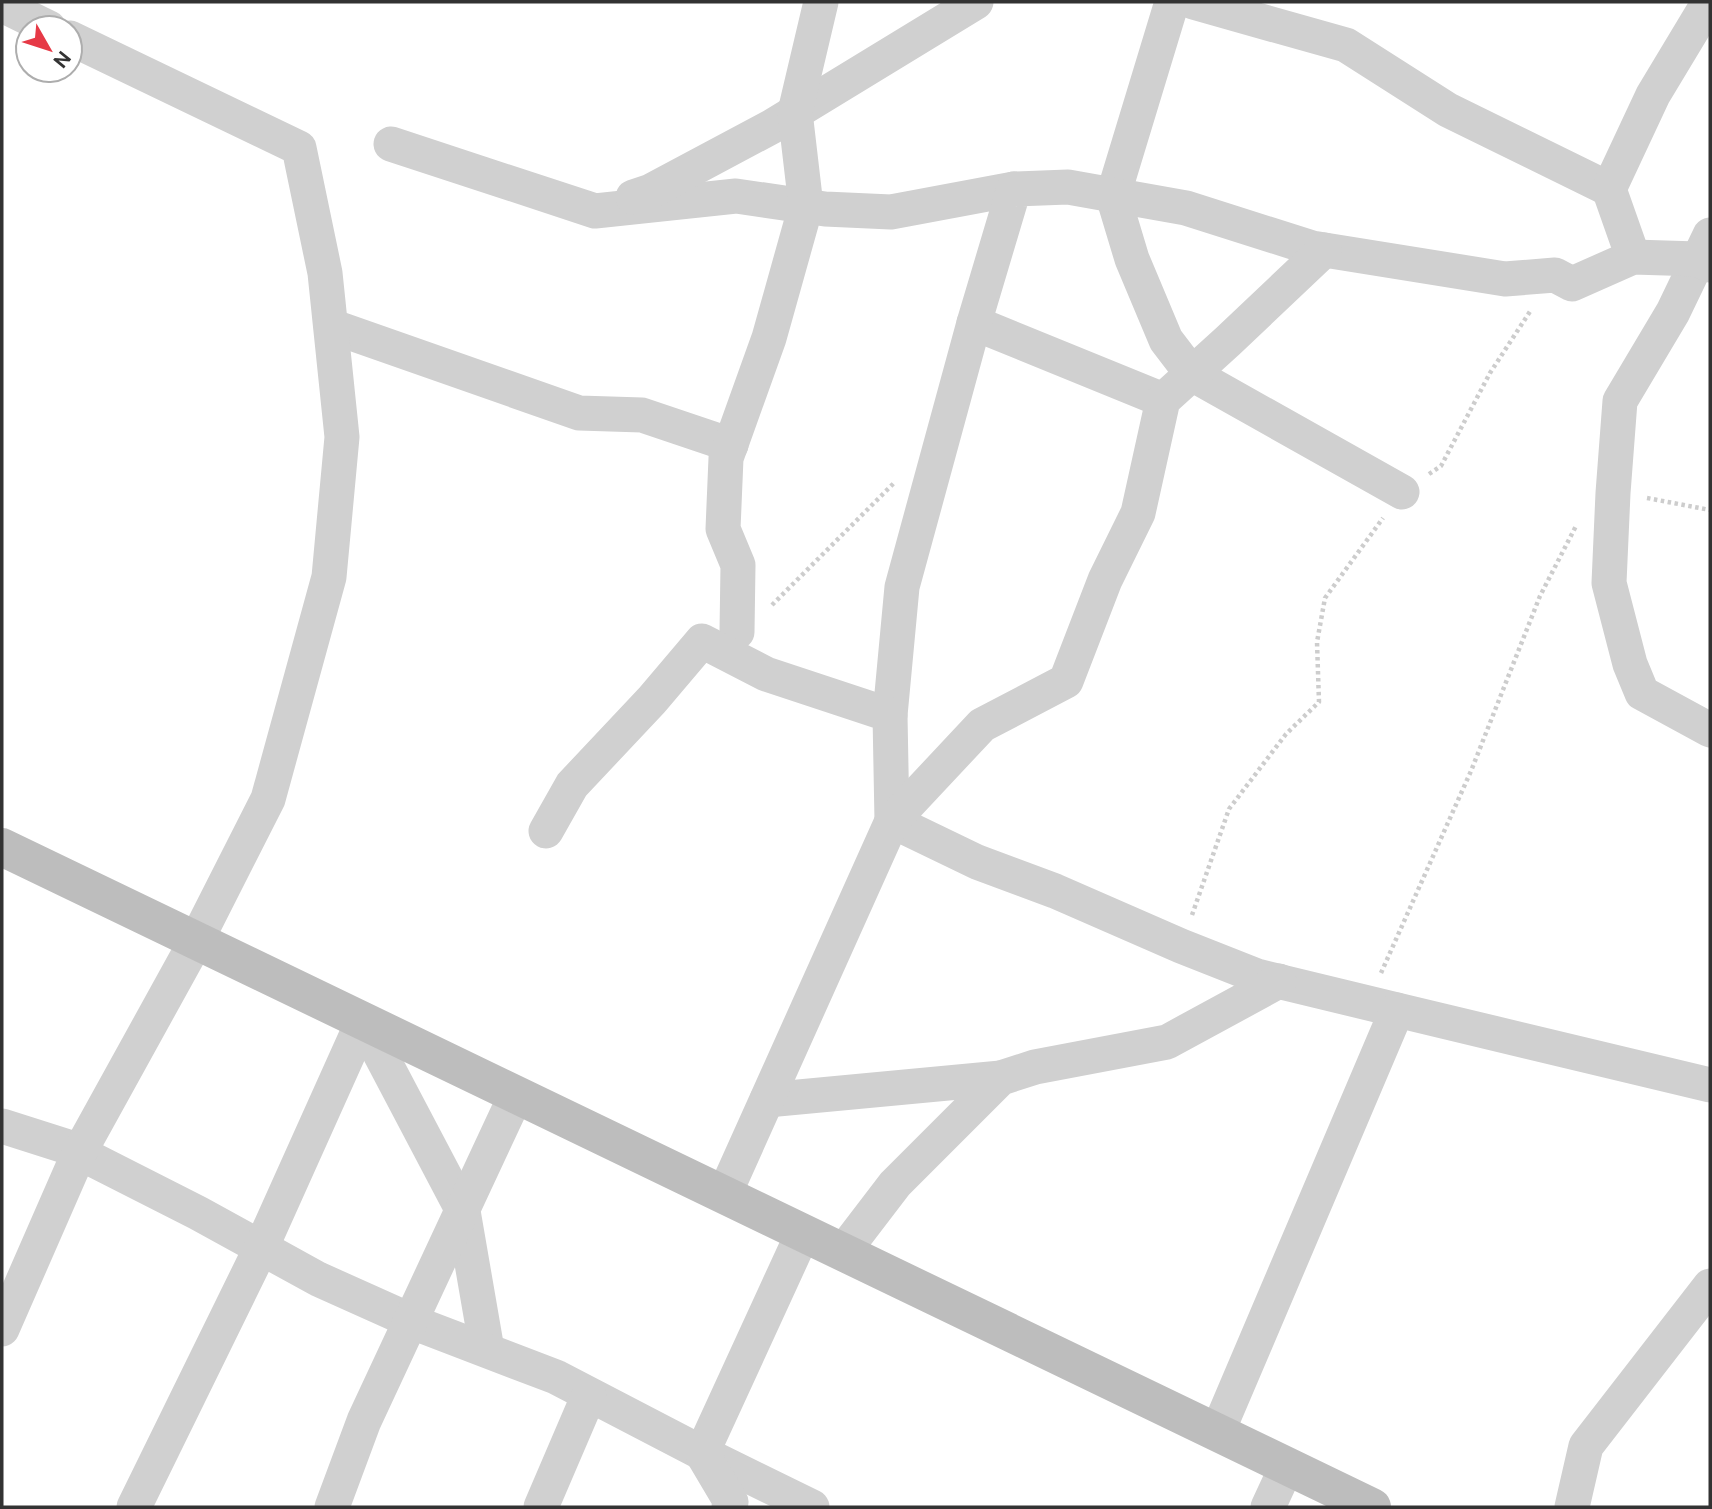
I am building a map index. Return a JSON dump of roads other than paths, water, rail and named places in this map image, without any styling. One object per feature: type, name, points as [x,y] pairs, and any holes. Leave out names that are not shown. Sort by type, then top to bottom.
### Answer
[{"type":"street","points":[[737,632],[738,565],[723,529],[726,458],[769,338],[806,206],[796,111],[821,2]]},
{"type":"street","points":[[595,211],[650,191],[771,127],[976,2]]},
{"type":"street","points":[[1172,2],[1113,196],[1132,259],[1166,340],[1192,374],[1402,492]]},
{"type":"street","points":[[1193,2],[1346,45],[1448,110],[1609,189],[1633,257]]},
{"type":"street","points":[[1609,189],[1653,95],[1709,2]]},
{"type":"street","points":[[2,5],[20,14]]},
{"type":"street","points":[[2,1329],[79,1153],[197,941],[268,800],[329,578],[342,438],[325,273],[299,148],[84,45]]},
{"type":"street","points":[[391,144],[595,211],[736,195],[825,209],[891,212],[1014,189],[1068,187],[1186,208],[1312,248],[1505,279],[1555,275],[1572,284],[1633,257],[1706,253]]},
{"type":"street","points":[[892,821],[890,715],[902,587],[974,323],[1014,189]]},
{"type":"street","points":[[724,1195],[892,821],[982,725],[1066,681],[1105,580],[1138,513],[1163,400],[1324,250]]},
{"type":"street","points":[[1706,253],[1620,401],[1609,583],[1630,664],[1642,693],[1710,730]]},
{"type":"street","points":[[974,323],[1163,400]]},
{"type":"street","points":[[331,326],[579,413],[642,415],[731,445]]},
{"type":"street","points":[[547,831],[572,785],[702,642],[766,674],[890,715]]},
{"type":"street","points":[[892,821],[977,862],[1055,891],[1257,976],[1710,1085]]},
{"type":"street","points":[[2,847],[1372,1507]]},
{"type":"street","points":[[767,1100],[1001,1078],[1035,1067],[1167,1042],[1279,981]]},
{"type":"street","points":[[1217,1433],[1382,1006]]},
{"type":"street","points":[[363,1021],[463,1211],[487,1350]]},
{"type":"street","points":[[134,1507],[261,1248],[363,1021]]},
{"type":"street","points":[[843,1252],[895,1185],[1001,1078]]},
{"type":"street","points":[[332,1507],[364,1421],[516,1095]]},
{"type":"street","points":[[2,1126],[68,1147],[198,1213],[318,1279],[410,1320],[556,1377],[812,1507]]},
{"type":"street","points":[[702,1453],[803,1233]]},
{"type":"street","points":[[1572,1507],[1586,1446],[1710,1286]]},
{"type":"street","points":[[541,1507],[589,1395]]},
{"type":"street","points":[[702,1453],[732,1502],[729,1507]]},
{"type":"street","points":[[1268,1507],[1287,1466]]}]
